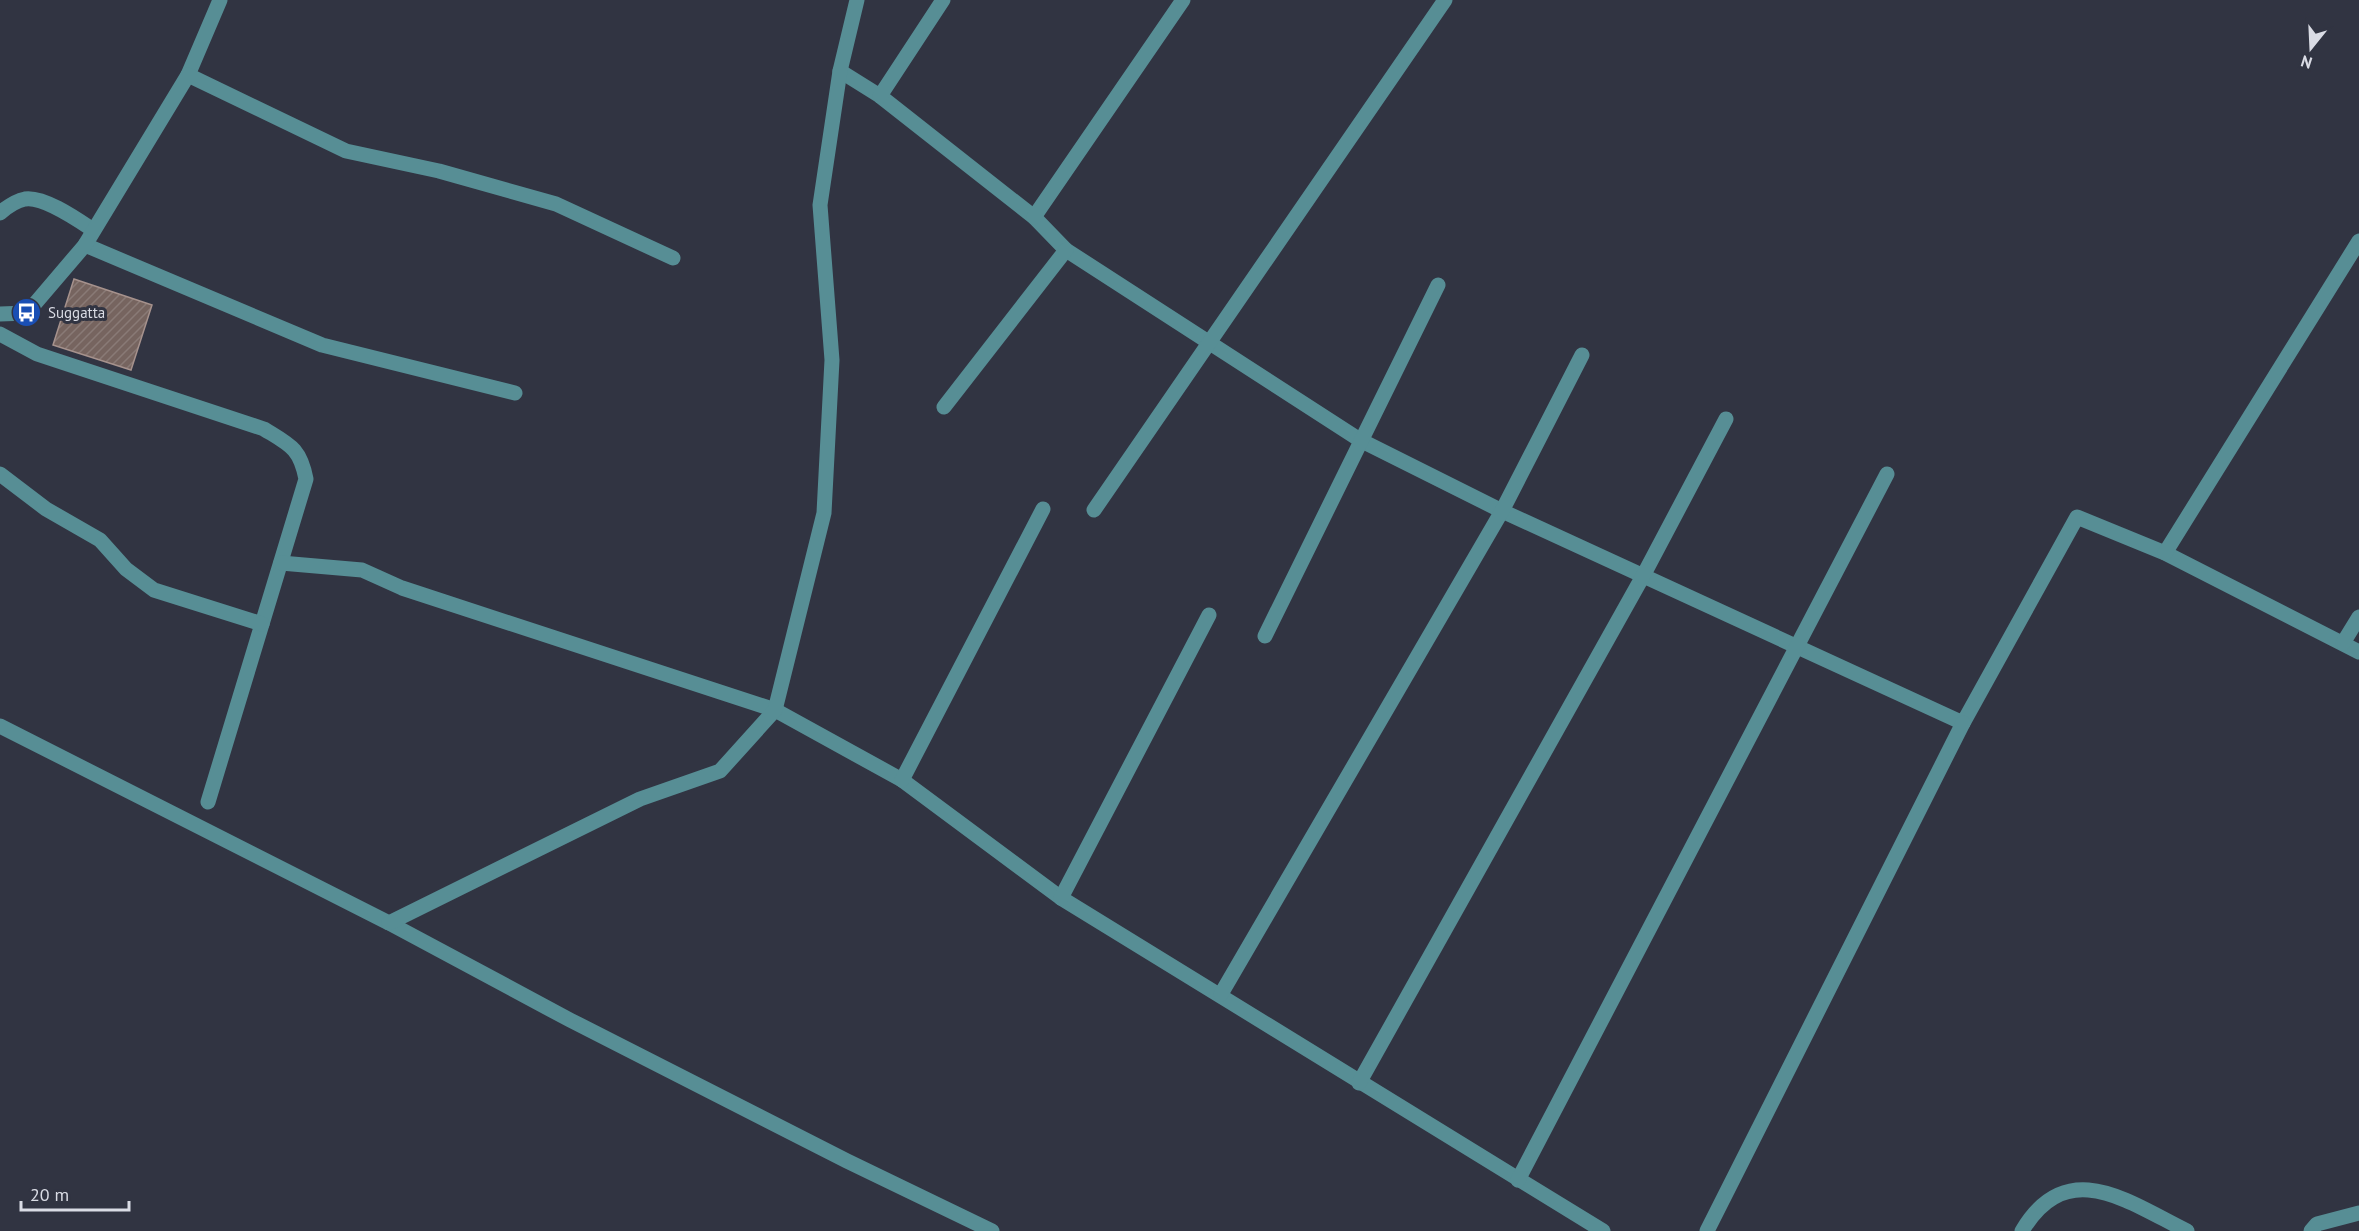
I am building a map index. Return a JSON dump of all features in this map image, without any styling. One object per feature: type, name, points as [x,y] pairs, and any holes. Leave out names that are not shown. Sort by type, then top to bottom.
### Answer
[{"type":"street","points":[[0,314],[27,314],[85,245],[188,75],[220,0]]},
{"type":"street","points":[[390,923],[640,799],[720,771],[775,710],[824,513],[832,360],[820,205],[840,71],[857,0]]},
{"type":"street","points":[[880,96],[943,0]]},
{"type":"street","points":[[1034,217],[1183,0]]},
{"type":"street","points":[[1094,510],[1445,0]]},
{"type":"street","points":[[840,71],[880,96],[1034,217],[1066,250],[1360,440],[1502,511],[1963,723]]},
{"type":"street","points":[[188,75],[346,151],[439,171],[556,204],[673,258]]},
{"type":"street","points":[[0,213],[12,204],[26,199],[42,202],[93,230]]},
{"type":"street","points":[[2165,553],[2359,241]]},
{"type":"street","points":[[85,245],[322,345],[515,393]]},
{"type":"street","points":[[944,407],[1066,250]]},
{"type":"street","points":[[1265,636],[1438,285]]},
{"type":"street","points":[[0,334],[37,354],[264,429],[293,446],[302,459],[306,479],[208,802]]},
{"type":"street","points":[[1221,994],[1502,511],[1582,354]]},
{"type":"street","points":[[1359,1083],[1643,576],[1726,419]]},
{"type":"street","points":[[0,474],[46,509],[100,540],[126,569],[154,590],[262,624]]},
{"type":"street","points":[[1518,1180],[1887,474]]},
{"type":"street","points":[[902,780],[1043,509]]},
{"type":"street","points":[[1707,1231],[1963,723],[2077,517],[2165,553],[2359,652]]},
{"type":"street","points":[[280,563],[362,570],[402,588],[775,710],[902,780],[1061,898],[1221,994],[1359,1083],[1603,1231]]},
{"type":"street","points":[[1061,898],[1209,615]]},
{"type":"street","points":[[2343,644],[2359,617]]},
{"type":"street","points":[[0,726],[390,923],[591,1031],[847,1161],[992,1231]]},
{"type":"street","points":[[2022,1231],[2034,1211],[2048,1199],[2064,1192],[2081,1189],[2116,1196],[2187,1231]]},
{"type":"street","points":[[2311,1231],[2317,1224],[2359,1213]]},
{"type":"building","points":[[74,279],[152,305],[131,370],[53,345]]},
{"type":"place","name":"Suggatta","points":[[27,313]]}]
